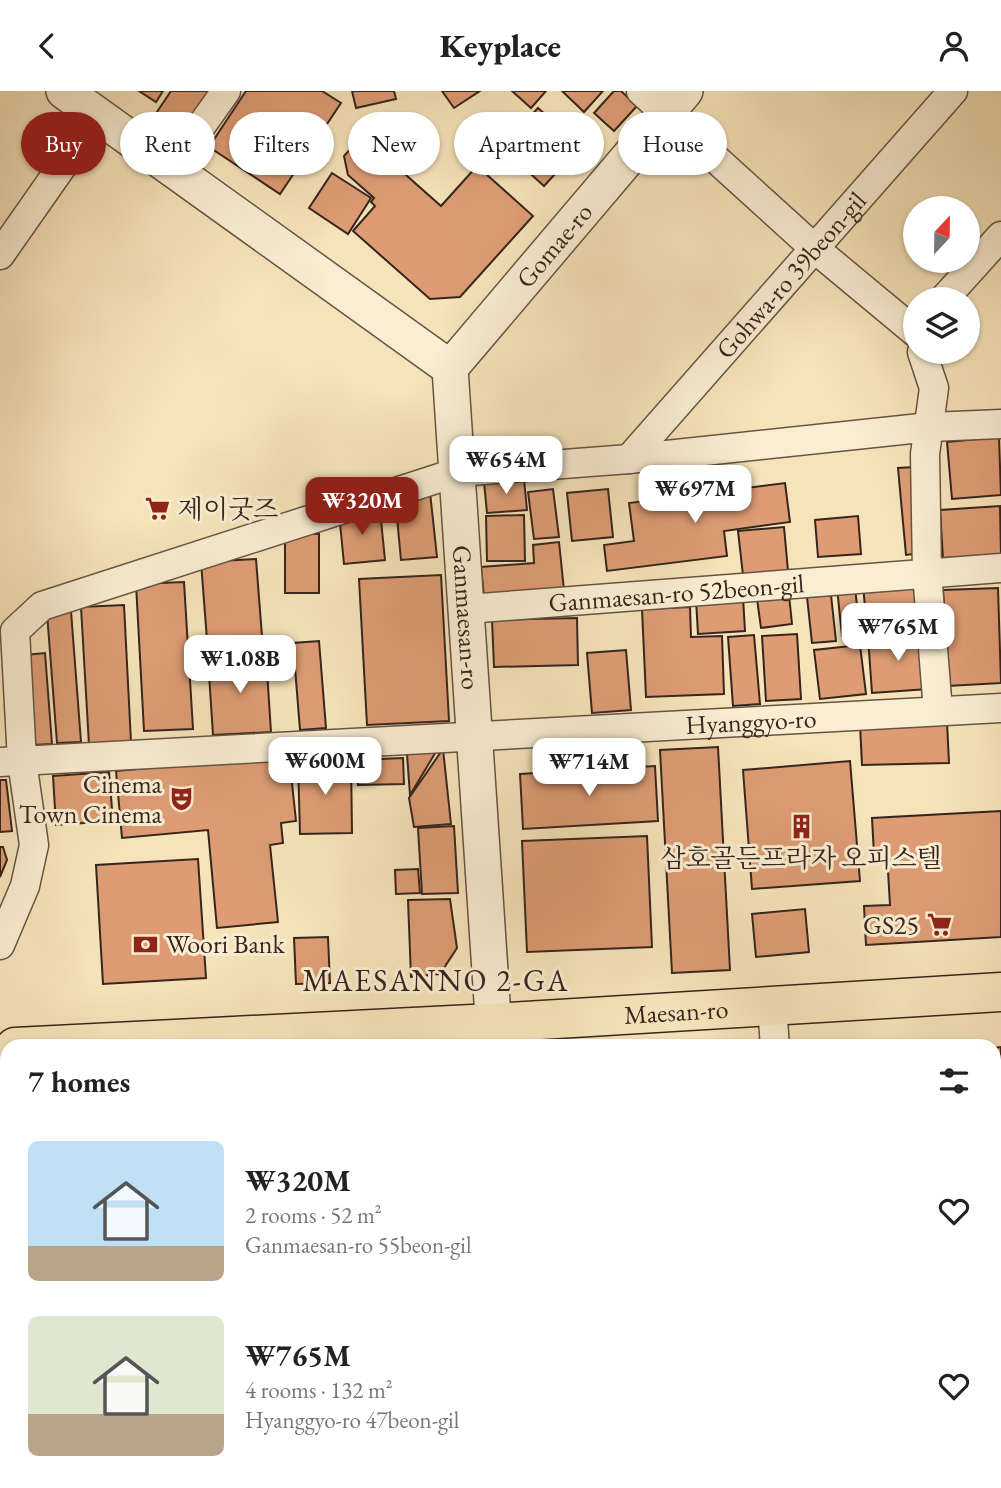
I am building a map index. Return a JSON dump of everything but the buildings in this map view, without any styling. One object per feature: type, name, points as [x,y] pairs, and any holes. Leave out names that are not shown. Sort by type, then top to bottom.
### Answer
[{"type":"main road","name":"Maesan-ro","points":[[333,1039],[494,1035],[772,1006],[1001,992]]},
{"type":"street","points":[[64,91],[94,112]]},
{"type":"street","points":[[211,112],[226,91]]},
{"type":"street","name":"Gohwa-ro 39beon-gil","points":[[629,459],[953,91]]},
{"type":"street","points":[[664,98],[814,249],[903,322]]},
{"type":"street","name":"Gomae-ro","points":[[450,368],[664,98]]},
{"type":"street","points":[[0,255],[56,175]]},
{"type":"street","points":[[183,175],[450,368]]},
{"type":"street","points":[[955,287],[1001,236]]},
{"type":"street","points":[[926,364],[934,388],[925,454],[928,573],[938,711]]},
{"type":"street","name":"Ganmaesan-ro","points":[[450,368],[477,737],[494,1035]]},
{"type":"street","points":[[11,761],[15,631],[41,606],[458,472],[629,459],[930,428],[1001,424]]},
{"type":"street","name":"Ganmaesan-ro 52beon-gil","points":[[467,609],[1001,568]]},
{"type":"street","name":"Hyanggyo-ro","points":[[11,761],[1001,708]]},
{"type":"street","points":[[0,735],[11,761],[34,845],[25,886],[0,945]]},
{"type":"street","points":[[772,1006],[774,1039]]},
{"type":"place","name":"제이굿즈","points":[[158,509]]},
{"type":"place","name":"Cinema Town Cinema","points":[[182,799]]},
{"type":"place","name":"삼호골든프라자 오피스텔","points":[[801,826]]},
{"type":"place","name":"GS25","points":[[939,925]]},
{"type":"place","name":"Woori Bank","points":[[146,944]]},
{"type":"district","name":"MAESANNO 2-GA","points":[[436,981]]}]
